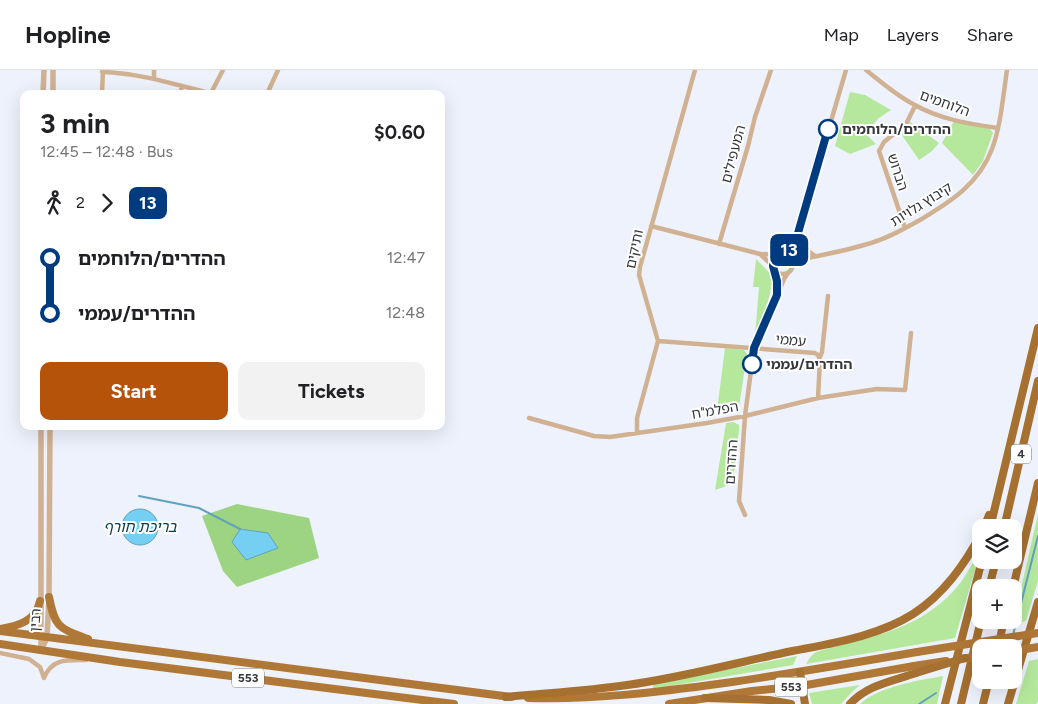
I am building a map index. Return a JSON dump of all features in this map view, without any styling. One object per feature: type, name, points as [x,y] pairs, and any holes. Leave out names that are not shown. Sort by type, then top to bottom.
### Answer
[{"type":"highway","points":[[992,519],[1038,328]]},
{"type":"highway","name":"4","points":[[1006,519],[1038,381]]},
{"type":"highway","points":[[988,519],[1016,417]]},
{"type":"highway","points":[[1015,579],[1038,484]]},
{"type":"highway","points":[[506,697],[659,680],[876,631],[896,623],[929,602],[958,572],[972,549]]},
{"type":"highway","points":[[945,704],[980,569]]},
{"type":"highway","points":[[1008,704],[1038,602]]},
{"type":"highway","points":[[961,704],[979,629]]},
{"type":"highway","points":[[850,704],[864,692],[915,670],[965,658]]},
{"type":"highway","points":[[800,672],[804,704]]},
{"type":"highway","points":[[983,704],[987,689]]},
{"type":"highway","points":[[705,698],[769,700],[791,704]]},
{"type":"main road","points":[[49,597],[54,619],[59,626],[68,632],[99,644]]},
{"type":"main road","points":[[0,630],[22,623],[33,616],[37,612],[40,601]]},
{"type":"main road","name":"553","points":[[0,630],[44,638],[506,697],[580,698],[612,697],[800,672],[1038,633]]},
{"type":"main road","name":"553","points":[[0,644],[120,662],[454,704]]},
{"type":"main road","points":[[1022,650],[1038,647]]},
{"type":"main road","points":[[965,658],[972,657]]},
{"type":"main road","name":"553","points":[[669,704],[915,670]]},
{"type":"street","points":[[44,70],[44,90]]},
{"type":"street","points":[[53,70],[53,90]]},
{"type":"street","points":[[154,70],[154,79]]},
{"type":"street","points":[[214,90],[223,70]]},
{"type":"street","points":[[268,90],[278,70]]},
{"type":"street","name":"ותיקים","points":[[658,341],[639,272],[695,70]]},
{"type":"street","name":"המעפילים","points":[[718,244],[755,117],[771,70]]},
{"type":"street","points":[[760,254],[779,274],[788,273],[792,269],[797,237],[846,70]]},
{"type":"street","name":"הלוחמים","points":[[866,70],[915,106],[960,122],[998,128]]},
{"type":"street","name":"קיבוץ גלויות","points":[[793,260],[865,245],[894,234],[950,202],[969,186],[988,159],[996,137],[1007,70]]},
{"type":"street","points":[[102,90],[102,71],[125,73],[197,90]]},
{"type":"street","points":[[181,90],[182,86]]},
{"type":"street","name":"הברוש","points":[[905,228],[879,151],[884,142],[906,124],[915,106]]},
{"type":"street","points":[[651,226],[760,254],[789,256],[793,260]]},
{"type":"street","points":[[777,295],[774,260],[791,248],[797,237]]},
{"type":"street","points":[[797,237],[802,247],[816,256]]},
{"type":"street","name":"ההדרים","points":[[745,514],[740,502],[745,416],[754,348],[788,273]]},
{"type":"street","points":[[820,357],[828,296]]},
{"type":"street","name":"הפלמ\"ח","points":[[529,418],[594,436],[610,437],[707,424],[818,398],[877,389],[905,390],[911,333]]},
{"type":"street","points":[[637,433],[637,418],[658,341]]},
{"type":"street","name":"עממי","points":[[658,341],[815,353],[820,357],[818,398]]},
{"type":"street","name":"רבין","points":[[41,430],[40,601],[44,638]]},
{"type":"street","name":"רבין","points":[[41,650],[49,597],[50,430]]},
{"type":"street","points":[[0,653],[29,659],[40,667],[44,678],[51,665],[57,662],[84,660],[120,662]]},
{"type":"green space","points":[[850,92],[865,95],[891,110],[879,118],[865,133],[876,144],[850,154],[835,146]]},
{"type":"green space","points":[[909,121],[939,143],[932,151],[919,160],[899,131]]},
{"type":"green space","points":[[954,121],[990,129],[993,133],[983,161],[973,175],[942,143]]},
{"type":"green space","points":[[756,259],[772,275],[772,283],[769,298],[755,336],[759,287],[753,287]]},
{"type":"green space","points":[[725,348],[744,350],[747,354],[739,407],[717,411]]},
{"type":"green space","points":[[733,422],[739,425],[739,430],[733,484],[715,490],[726,423]]},
{"type":"green space","points":[[237,504],[309,518],[319,558],[237,587],[223,571],[202,516]]},
{"type":"green space","points":[[1038,514],[1038,581],[1026,621],[1022,622],[1022,584]]},
{"type":"green space","points":[[972,564],[972,569],[975,569],[955,638],[806,664],[816,652],[876,636],[913,621],[930,611],[946,598],[961,582]]},
{"type":"green space","points":[[797,656],[793,665],[653,689],[653,684]]},
{"type":"green space","points":[[1038,659],[1038,702],[1036,704],[1016,704],[1022,689],[1029,661]]},
{"type":"green space","points":[[943,676],[937,704],[860,704],[877,693],[888,689],[911,682]]},
{"type":"green space","points":[[860,685],[841,704],[812,704],[809,693]]},
{"type":"water","name":"בריכת חורף","points":[[140,509],[152,515],[158,527],[152,539],[140,545],[128,539],[122,527],[128,515]]},
{"type":"water","points":[[240,529],[268,533],[278,548],[246,560],[232,542]]},
{"type":"waterway","points":[[139,496],[199,508],[240,529]]},
{"type":"waterway","points":[[1013,635],[1038,536]]},
{"type":"waterway","points":[[919,704],[936,693]]},
{"type":"bus line","name":"13","points":[[752,364],[754,348],[777,295],[778,284],[773,263],[776,257],[788,252],[796,240],[828,129]]},
{"type":"place","name":"ההדרים/הלוחמים","points":[[828,129]]},
{"type":"place","name":"ההדרים/עממי","points":[[752,364]]}]
